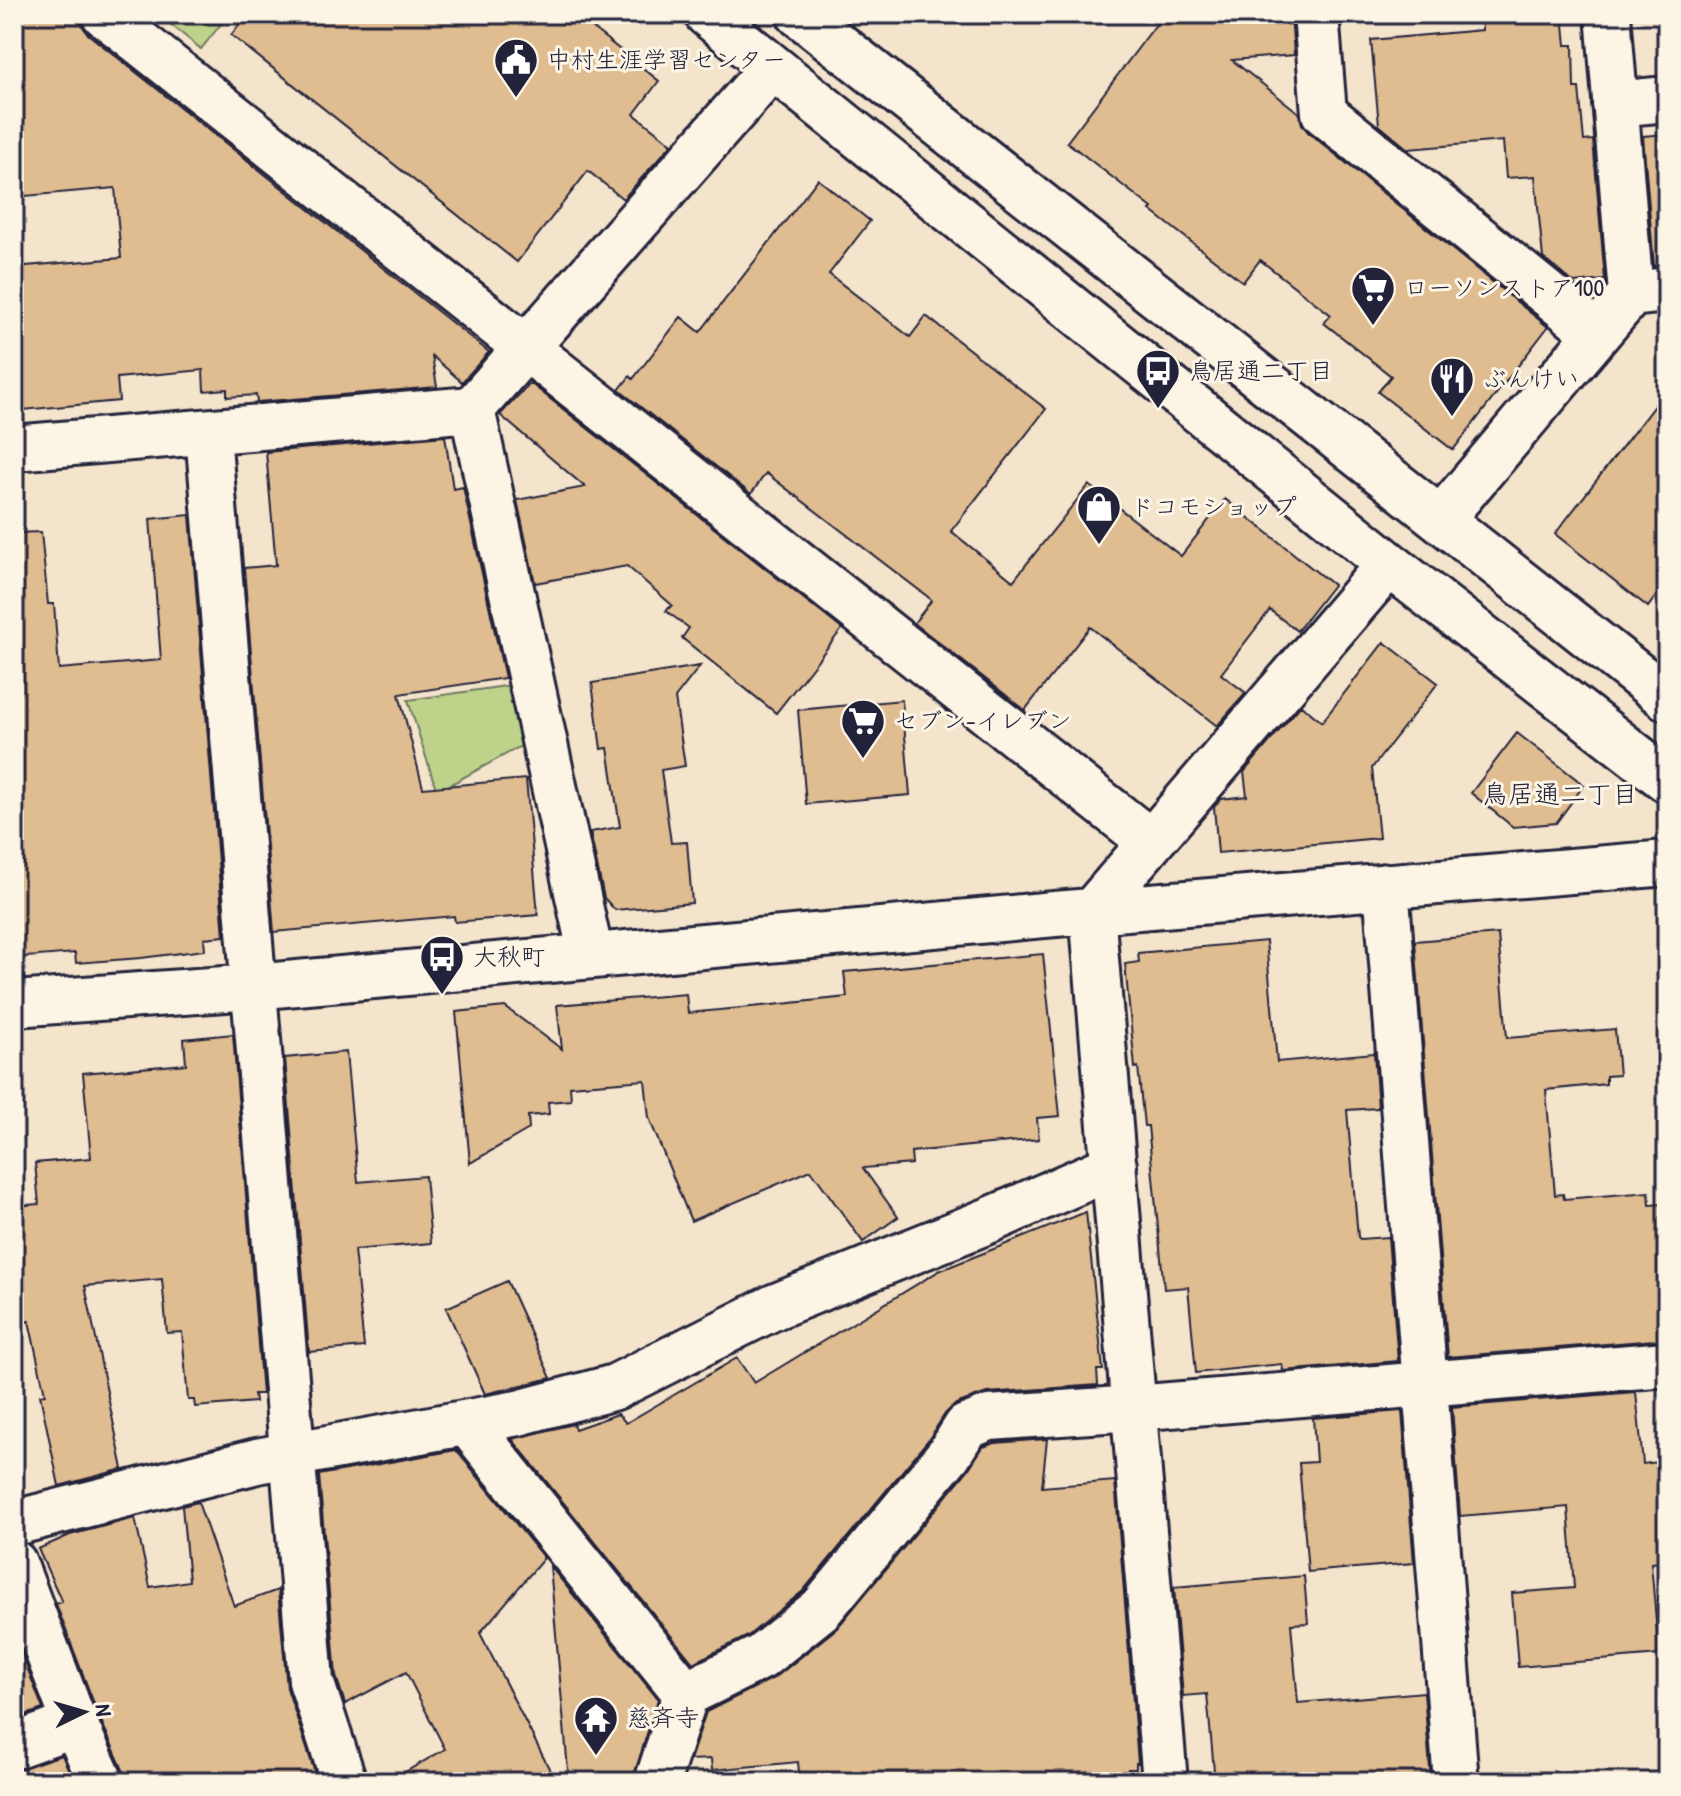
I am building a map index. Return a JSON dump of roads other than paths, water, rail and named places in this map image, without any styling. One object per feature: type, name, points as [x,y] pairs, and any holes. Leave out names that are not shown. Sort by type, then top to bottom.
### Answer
[{"type":"street","points":[[104,14],[1151,842]]},
{"type":"street","points":[[707,14],[1389,564],[1667,780]]},
{"type":"street","points":[[1316,14],[1324,113],[1597,334]]},
{"type":"street","points":[[1441,519],[1597,334],[1649,292],[1615,104],[1608,14]]},
{"type":"street","points":[[813,18],[1667,698]]},
{"type":"street","points":[[14,448],[472,409],[772,68]]},
{"type":"street","points":[[1615,104],[1667,99]]},
{"type":"street","points":[[472,409],[591,956]]},
{"type":"street","points":[[208,433],[311,1681],[344,1782]]},
{"type":"street","points":[[1165,1782],[1092,911],[1389,564]]},
{"type":"street","points":[[14,1004],[253,987],[1092,911],[1667,863]]},
{"type":"street","points":[[1386,886],[1456,1782]]},
{"type":"street","points":[[14,1523],[146,1488],[292,1455],[518,1413],[615,1387],[774,1307],[1114,1166]]},
{"type":"street","points":[[657,1782],[686,1694],[761,1657],[821,1609],[949,1454],[966,1427],[989,1418],[1667,1364]]},
{"type":"street","points":[[467,1423],[686,1694]]},
{"type":"street","points":[[14,1563],[75,1724],[101,1782]]},
{"type":"street","points":[[14,1746],[75,1724]]},
{"type":"place","name":"中村生涯学習センター","points":[[516,99]]},
{"type":"place","name":"ローソンストア100","points":[[1373,327]]},
{"type":"place","name":"鳥居通二丁目","points":[[1158,410]]},
{"type":"place","name":"ぶんけい","points":[[1452,418]]},
{"type":"place","name":"ドコモショップ","points":[[1099,546]]},
{"type":"place","name":"セブン-イレブン","points":[[863,760]]},
{"type":"place","name":"大秋町","points":[[442,996]]},
{"type":"place","name":"慈斉寺","points":[[596,1757]]},
{"type":"district","name":"鳥居通二丁目","points":[[1560,794]]}]
